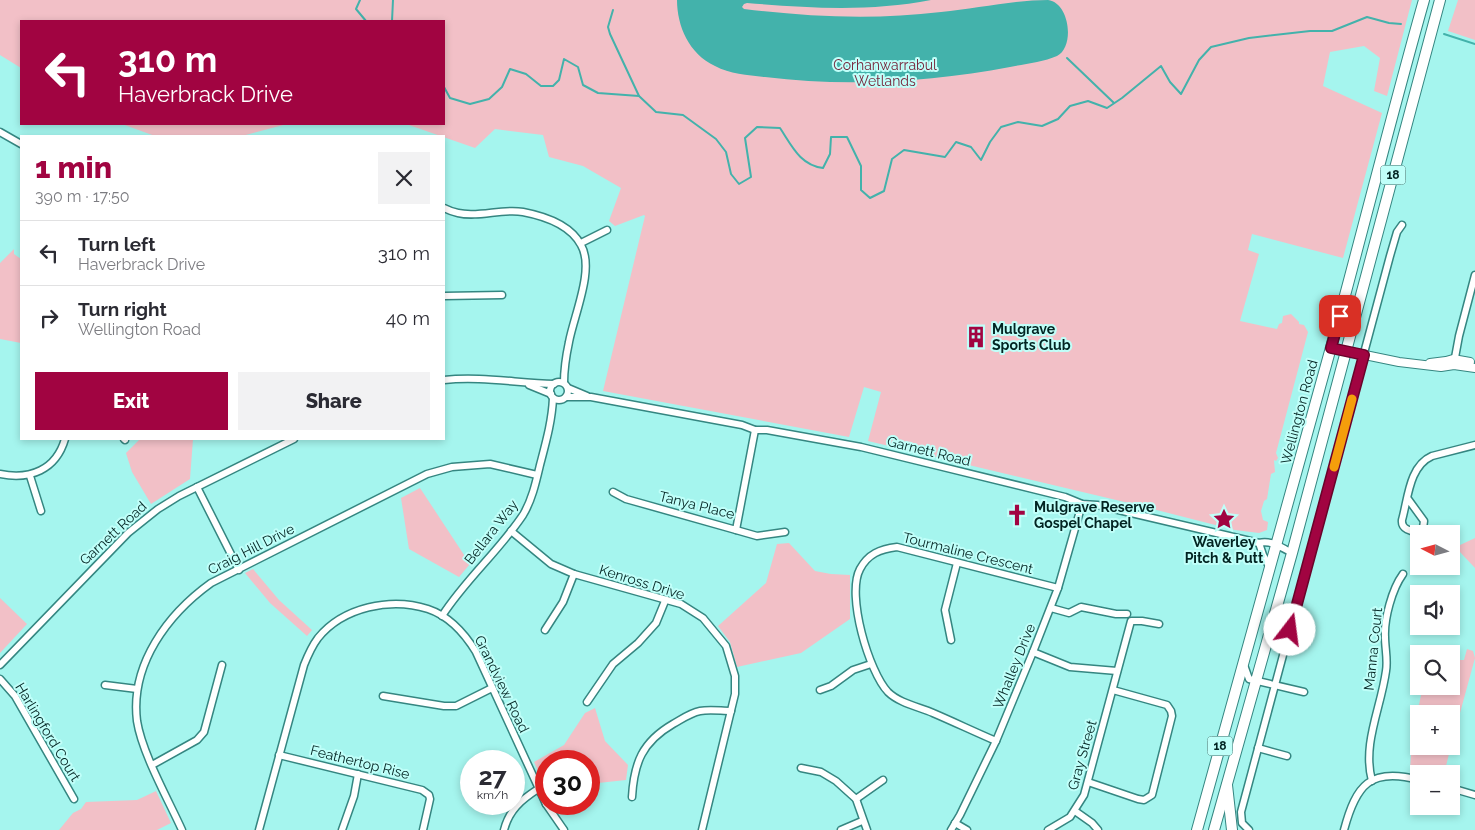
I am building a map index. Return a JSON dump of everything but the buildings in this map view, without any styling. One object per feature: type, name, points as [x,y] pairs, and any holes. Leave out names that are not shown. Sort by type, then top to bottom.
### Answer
[{"type":"main road","name":"Wellington Road","points":[[1197,830],[1242,662],[1277,545],[1331,348],[1424,0]]},
{"type":"main road","name":"18","points":[[1214,830],[1292,553],[1440,0]]},
{"type":"main road","points":[[1257,613],[1274,618]]},
{"type":"main road","points":[[1227,782],[1232,830]]},
{"type":"street","points":[[0,132],[20,143]]},
{"type":"street","points":[[445,208],[458,213],[469,214],[513,211],[545,217],[568,230],[581,244],[585,258],[585,278],[564,365],[555,383],[550,388],[552,396]]},
{"type":"street","points":[[1249,830],[1242,823],[1241,812],[1396,237],[1402,225]]},
{"type":"street","points":[[581,244],[607,230]]},
{"type":"street","points":[[1454,361],[1454,348],[1475,275]]},
{"type":"street","points":[[445,296],[502,295]]},
{"type":"street","points":[[1331,348],[1400,362],[1423,364],[1454,361],[1475,363]]},
{"type":"street","points":[[1454,361],[1475,368]]},
{"type":"street","points":[[523,383],[552,396],[564,398],[568,393],[564,365]]},
{"type":"street","points":[[445,380],[467,378],[566,385]]},
{"type":"street","name":"Garnett Road","points":[[566,385],[591,397]]},
{"type":"street","name":"Bellara Way","points":[[444,618],[461,589],[511,532],[524,514],[530,500],[553,415],[552,396]]},
{"type":"street","name":"Garnett Road","points":[[564,398],[591,397],[742,425],[755,430],[767,430],[861,447],[1065,497],[1082,504],[1106,507],[1259,543],[1265,542],[1277,545],[1292,553]]},
{"type":"street","name":"Bellara Way","points":[[553,415],[564,398]]},
{"type":"street","name":"Tanya Place","points":[[613,492],[626,499],[736,530],[755,430]]},
{"type":"street","points":[[0,474],[30,476],[41,470],[58,456],[65,440]]},
{"type":"street","name":"Garnett Road","points":[[0,665],[128,533],[158,509],[197,487],[292,440]]},
{"type":"street","points":[[1408,499],[1424,521],[1423,528],[1418,531],[1407,530],[1402,524],[1408,499],[1415,474],[1422,462],[1432,456],[1475,445]]},
{"type":"street","name":"Craig Hill Drive","points":[[182,830],[142,740],[137,720],[137,689],[144,662],[158,636],[198,592],[211,583],[427,474],[452,467],[490,464],[537,475]]},
{"type":"street","points":[[30,476],[41,511]]},
{"type":"street","points":[[197,487],[239,570]]},
{"type":"street","name":"Whalley Drive","points":[[954,828],[996,741],[1051,608],[1082,504]]},
{"type":"street","points":[[736,530],[756,536],[785,532]]},
{"type":"street","name":"Kenross Drive","points":[[511,532],[551,564],[574,574],[681,604],[703,618],[726,646],[735,676],[735,694],[702,830]]},
{"type":"street","points":[[1259,543],[1270,568]]},
{"type":"street","name":"Tourmaline Crescent","points":[[996,741],[932,712],[902,701],[890,694],[880,683],[871,664],[858,620],[856,584],[859,571],[867,559],[874,553],[897,547],[1058,588]]},
{"type":"street","points":[[951,640],[945,610],[957,563]]},
{"type":"street","points":[[545,630],[563,602],[574,574]]},
{"type":"street","name":"Manna Court","points":[[1374,780],[1369,768],[1370,744],[1386,671],[1385,630],[1395,589],[1403,574]]},
{"type":"street","points":[[586,702],[613,664],[638,643],[656,623],[665,601]]},
{"type":"street","name":"Grandview Road","points":[[259,830],[304,664],[310,649],[319,636],[330,626],[351,613],[376,605],[390,604],[428,609],[458,628],[472,644],[535,782]]},
{"type":"street","points":[[1051,608],[1069,612],[1082,607],[1116,614],[1127,614]]},
{"type":"street","name":"Gray Street","points":[[1048,830],[1062,823],[1075,811],[1084,795],[1131,621],[1159,624]]},
{"type":"street","points":[[1033,652],[1070,667],[1117,671]]},
{"type":"street","points":[[1242,662],[1248,677],[1255,681],[1304,692]]},
{"type":"street","points":[[820,690],[831,686],[853,670],[871,664]]},
{"type":"street","points":[[152,766],[197,740],[204,732],[222,665]]},
{"type":"street","name":"Harlingford Court","points":[[0,680],[14,696],[74,799]]},
{"type":"street","points":[[105,685],[137,689]]},
{"type":"street","points":[[383,696],[444,706],[456,706],[492,688]]},
{"type":"street","points":[[1088,782],[1144,800],[1152,794],[1172,711],[1167,704],[1113,690]]},
{"type":"street","points":[[632,797],[636,764],[652,739],[661,731],[689,714],[701,711],[731,711]]},
{"type":"street","points":[[1258,748],[1287,756]]},
{"type":"street","name":"Feathertop Rise","points":[[279,755],[422,790],[430,799],[423,830]]},
{"type":"street","points":[[801,768],[822,772],[836,781],[856,799],[862,821],[867,830]]},
{"type":"street","points":[[342,829],[354,796],[358,774]]},
{"type":"street","points":[[1344,830],[1354,799],[1362,788],[1374,780],[1393,775],[1410,778]]},
{"type":"street","points":[[856,799],[883,780]]},
{"type":"street","points":[[504,830],[513,808],[535,791]]},
{"type":"street","points":[[1460,791],[1475,795]]},
{"type":"street","points":[[1075,811],[1092,823],[1098,830]]},
{"type":"street","name":"Grandview Road","points":[[554,815],[564,830]]},
{"type":"street","points":[[841,830],[862,821]]},
{"type":"street","points":[[954,828],[967,830]]},
{"type":"green space","name":"Corhanwarrabul Wetlands","points":[[0,0],[1412,0],[1387,96],[1374,91],[1380,58],[1364,46],[1330,52],[1323,86],[1382,113],[1343,258],[1252,234],[1248,250],[1259,254],[1240,321],[1277,329],[1279,324],[1282,323],[1283,316],[1291,314],[1299,324],[1304,325],[1308,332],[1276,453],[1278,458],[1276,461],[1274,460],[1275,472],[1271,474],[1267,499],[1264,501],[1261,511],[1263,520],[1268,522],[1267,530],[1259,533],[1235,530],[868,441],[881,392],[864,387],[849,437],[603,391],[645,216],[615,226],[609,221],[621,188],[583,166],[549,157],[543,135],[495,129],[475,148],[445,138],[445,135],[438,135],[409,125],[445,125],[445,20],[20,20],[20,67],[0,55]]},
{"type":"green space","points":[[1458,0],[1475,0],[1475,40],[1448,31]]},
{"type":"green space","points":[[125,125],[283,125],[246,135],[152,135]]},
{"type":"green space","points":[[14,249],[14,254],[20,258],[20,343],[0,339],[0,263]]},
{"type":"green space","points":[[139,440],[193,440],[190,479],[151,504],[132,472],[126,453]]},
{"type":"green space","points":[[420,488],[470,564],[459,577],[409,549],[401,498]]},
{"type":"green space","points":[[1475,538],[1475,568],[1460,552],[1460,545]]},
{"type":"green space","points":[[789,543],[815,571],[850,575],[850,619],[801,653],[737,667],[730,642],[718,626],[766,583],[777,544]]},
{"type":"green space","points":[[253,569],[279,600],[312,630],[307,636],[270,603],[245,573]]},
{"type":"green space","points":[[0,598],[27,624],[0,653]]},
{"type":"green space","points":[[1467,649],[1473,651],[1475,658],[1460,713],[1460,705],[1419,705],[1421,695],[1460,695],[1460,660],[1464,660]]},
{"type":"green space","points":[[595,708],[605,741],[628,765],[626,780],[600,783],[600,750],[555,750],[564,745],[585,713]]},
{"type":"green space","points":[[1411,755],[1449,755],[1446,765],[1410,765]]},
{"type":"green space","points":[[156,791],[171,823],[157,830],[59,830],[73,813],[81,809],[86,802],[137,800]]},
{"type":"water","points":[[677,0],[931,0],[862,8],[747,3],[742,7],[744,9],[793,14],[867,17],[954,11],[1022,1],[1048,0],[1055,3],[1061,9],[1068,26],[1068,35],[1063,51],[1057,56],[1034,63],[980,72],[888,81],[826,82],[796,80],[752,76],[733,72],[721,69],[706,61],[686,38],[679,20]]},
{"type":"waterway","points":[[360,0],[356,9],[365,20]]},
{"type":"waterway","points":[[392,20],[393,0]]},
{"type":"waterway","points":[[613,10],[608,27],[610,34],[639,96]]},
{"type":"waterway","points":[[445,89],[450,98],[470,104],[489,99],[502,87],[510,69],[526,74],[541,86],[553,86],[559,80],[564,59],[578,67],[583,85],[598,93],[639,96],[656,112],[683,115],[716,139],[726,152],[731,174],[739,184],[751,177],[745,138],[757,127],[780,128],[802,159],[823,168],[830,154],[831,137],[847,137],[861,166],[861,190],[870,198],[884,191],[892,159],[904,150],[945,157],[956,142],[971,147],[981,160],[990,142],[1001,127],[1018,122],[1042,126],[1058,119],[1070,106],[1088,101],[1107,108],[1161,66],[1170,82],[1181,94],[1199,60],[1211,47],[1249,38],[1310,31],[1332,31],[1367,17],[1401,24]]},
{"type":"waterway","points":[[1444,34],[1475,44]]},
{"type":"waterway","points":[[1067,58],[1114,103]]},
{"type":"slow traffic","points":[[1334,467],[1352,399]]},
{"type":"place","name":"Mulgrave Sports Club","points":[[976,337]]},
{"type":"place","name":"Mulgrave Reserve Gospel Chapel","points":[[1017,515]]},
{"type":"place","name":"Waverley Pitch & Putt","points":[[1224,519]]},
{"type":"route","points":[[1290,630],[1364,355],[1331,348],[1340,316]]}]
